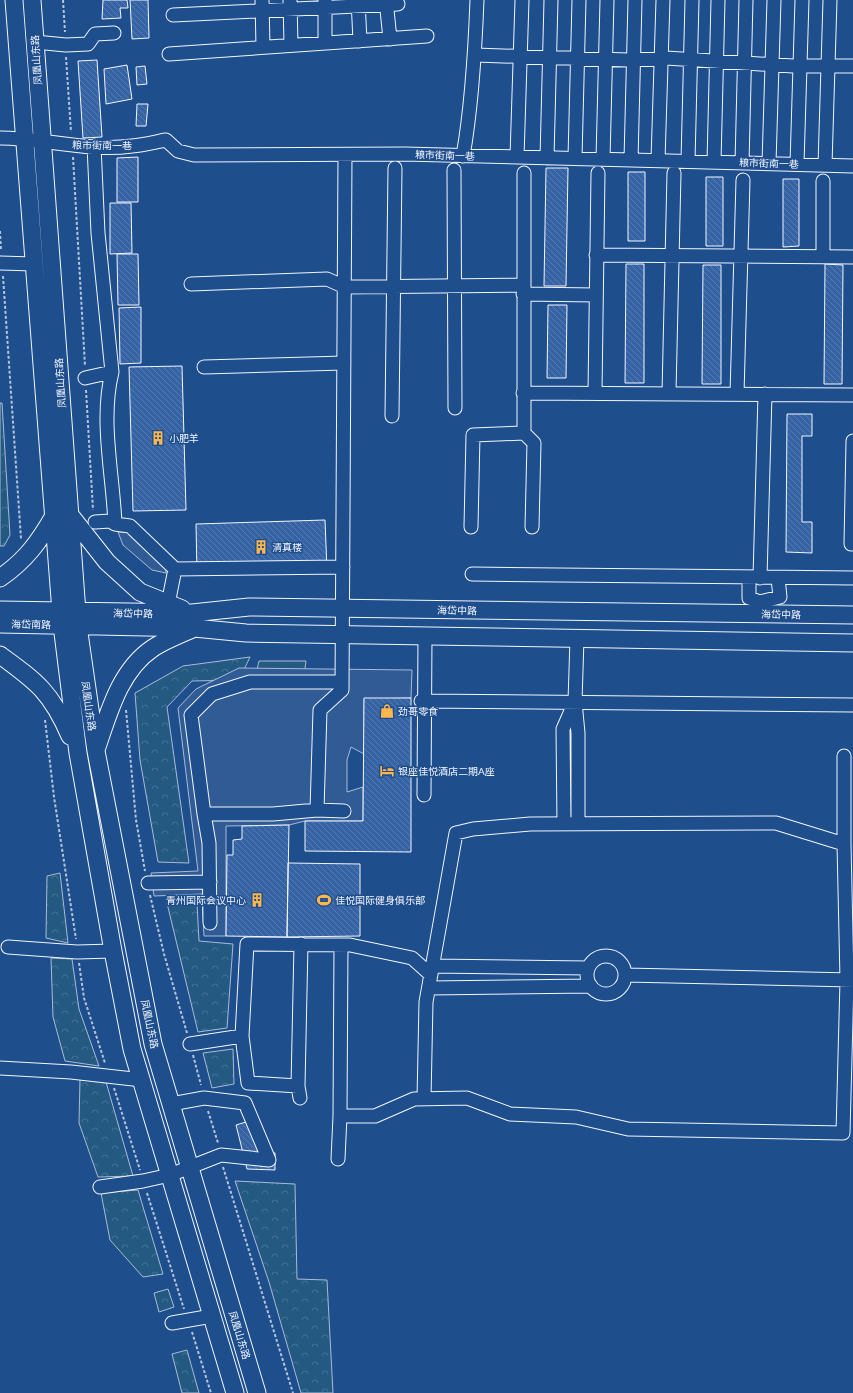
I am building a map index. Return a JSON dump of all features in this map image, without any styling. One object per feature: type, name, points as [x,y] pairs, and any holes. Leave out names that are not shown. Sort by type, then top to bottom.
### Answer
[{"type":"main road","name":"凤凰山东路","points":[[14,0],[34,264],[62,514]]},
{"type":"main road","name":"凤凰山东路","points":[[32,0],[42,140],[62,514],[78,753],[132,1049],[236,1393]]},
{"type":"main road","points":[[0,578],[23,559],[62,514],[107,562],[140,592],[168,604],[193,620],[153,648],[134,664],[114,699],[96,751]]},
{"type":"main road","name":"海岱中路","points":[[193,620],[249,607],[343,609],[760,608],[853,615]]},
{"type":"main road","name":"海岱南路","points":[[0,610],[70,619]]},
{"type":"main road","name":"凤凰山东路","points":[[70,619],[153,1044],[257,1393]]},
{"type":"main road","name":"海岱南路","points":[[0,624],[70,619]]},
{"type":"main road","name":"海岱中路","points":[[70,619],[193,620],[246,633],[853,643]]},
{"type":"main road","points":[[0,655],[27,674],[41,687],[59,711],[78,753]]},
{"type":"street","points":[[463,156],[468,128],[475,55],[477,0]]},
{"type":"street","points":[[517,157],[522,0]]},
{"type":"street","points":[[547,158],[551,0]]},
{"type":"street","points":[[575,158],[579,0]]},
{"type":"street","points":[[603,159],[607,0]]},
{"type":"street","points":[[631,160],[635,0]]},
{"type":"street","points":[[658,160],[663,0]]},
{"type":"street","points":[[688,161],[692,0]]},
{"type":"street","points":[[714,162],[718,0]]},
{"type":"street","points":[[742,163],[746,0]]},
{"type":"street","points":[[769,163],[774,0]]},
{"type":"street","points":[[797,164],[802,0]]},
{"type":"street","points":[[825,165],[830,0]]},
{"type":"street","points":[[358,3],[360,41]]},
{"type":"street","points":[[173,15],[262,6],[390,3],[390,39]]},
{"type":"street","points":[[325,4],[325,43]]},
{"type":"street","points":[[290,5],[291,45]]},
{"type":"street","points":[[262,6],[263,47]]},
{"type":"street","points":[[35,42],[66,45],[88,44],[95,34],[114,33]]},
{"type":"street","points":[[169,54],[427,36]]},
{"type":"street","points":[[475,55],[606,59],[661,58],[800,66],[853,66]]},
{"type":"street","name":"粮市街南一巷","points":[[0,138],[25,138],[72,145],[94,146],[131,146],[166,140],[178,151],[194,155],[463,156],[853,166]]},
{"type":"street","points":[[94,146],[98,233],[112,372],[108,389],[106,414],[115,524]]},
{"type":"street","points":[[317,810],[320,710],[342,690],[345,155]]},
{"type":"street","points":[[392,416],[395,287],[395,168]]},
{"type":"street","points":[[454,170],[456,286],[455,408]]},
{"type":"street","points":[[524,172],[523,393],[524,432],[534,443],[532,527]]},
{"type":"street","points":[[595,393],[598,172]]},
{"type":"street","points":[[669,393],[674,173]]},
{"type":"street","points":[[737,394],[743,180]]},
{"type":"street","points":[[823,181],[823,256]]},
{"type":"street","points":[[596,254],[853,257]]},
{"type":"street","points":[[1,263],[34,264]]},
{"type":"street","points":[[191,284],[327,279],[345,287],[456,286],[596,295]]},
{"type":"street","points":[[204,367],[344,363]]},
{"type":"street","points":[[85,378],[112,372]]},
{"type":"street","points":[[523,393],[853,395]]},
{"type":"street","points":[[765,394],[754,577],[749,598],[760,608],[780,596],[778,578]]},
{"type":"street","points":[[471,527],[473,435],[524,432]]},
{"type":"street","points":[[851,544],[853,441]]},
{"type":"street","points":[[95,522],[110,521],[115,524],[130,526],[175,569],[343,567]]},
{"type":"street","points":[[168,604],[175,569]]},
{"type":"street","points":[[472,574],[853,578]]},
{"type":"street","points":[[424,795],[425,636]]},
{"type":"street","points":[[577,638],[575,702],[578,733],[578,824]]},
{"type":"street","points":[[210,923],[209,843],[191,715],[212,694],[250,682],[342,682]]},
{"type":"street","points":[[421,701],[853,705]]},
{"type":"street","points":[[564,824],[563,729],[575,702]]},
{"type":"street","points":[[340,1116],[375,1116],[414,1099],[467,1098],[510,1114],[576,1117],[628,1129],[843,1132],[850,980],[844,844],[844,756]]},
{"type":"street","points":[[204,814],[273,814],[317,810],[344,811]]},
{"type":"street","points":[[424,1099],[426,1002],[456,833],[473,829],[516,825],[776,823],[844,844]]},
{"type":"street","points":[[148,883],[210,882]]},
{"type":"street","points":[[301,944],[299,1092],[248,1083],[242,1036],[247,944],[301,944],[350,945],[412,958],[432,970],[588,968]]},
{"type":"street","points":[[338,1160],[340,1116],[341,945]]},
{"type":"street","points":[[8,947],[77,952],[113,951]]},
{"type":"street","points":[[429,988],[590,986],[600,993],[612,993],[622,986],[625,975],[620,963],[609,956],[597,958],[588,968],[587,974],[590,986]]},
{"type":"street","points":[[625,975],[850,980]]},
{"type":"street","points":[[190,1044],[242,1036]]},
{"type":"street","points":[[0,1068],[71,1072],[142,1080]]},
{"type":"street","points":[[100,1187],[143,1181],[170,1175],[221,1155],[269,1160],[245,1103],[204,1098],[171,1104]]},
{"type":"street","points":[[172,1323],[212,1316]]},
{"type":"path","points":[[63,0],[93,510],[95,522]]},
{"type":"path","points":[[0,231],[14,450],[23,559]]},
{"type":"path","points":[[45,718],[54,797],[84,998],[211,1393]]},
{"type":"green space","points":[[0,403],[2,403],[10,535],[4,546],[0,546]]},
{"type":"green space","points":[[250,657],[239,680],[192,681],[167,707],[189,863],[158,862],[140,760],[135,693],[183,666]]},
{"type":"green space","points":[[259,661],[306,661],[304,675],[256,674]]},
{"type":"green space","points":[[60,873],[68,943],[46,938],[47,876]]},
{"type":"green space","points":[[167,903],[197,903],[199,941],[233,944],[227,1028],[198,1032]]},
{"type":"green space","points":[[51,958],[72,959],[79,1009],[99,1066],[65,1061],[53,1017]]},
{"type":"green space","points":[[233,1049],[234,1084],[212,1088],[203,1053]]},
{"type":"green space","points":[[80,1079],[106,1082],[133,1176],[98,1177],[79,1123]]},
{"type":"green space","points":[[235,1181],[295,1184],[297,1279],[327,1280],[333,1393],[301,1393],[269,1282]]},
{"type":"green space","points":[[138,1190],[163,1274],[143,1277],[110,1240],[101,1193]]},
{"type":"green space","points":[[168,1289],[174,1307],[159,1312],[154,1293]]},
{"type":"green space","points":[[187,1350],[199,1393],[182,1393],[172,1354]]},
{"type":"shaded area","points":[[118,532],[128,532],[166,566],[166,573],[152,570],[123,545]]},
{"type":"shaded area","points":[[239,668],[412,670],[411,698],[364,699],[364,754],[351,747],[347,760],[347,792],[363,787],[363,821],[305,821],[289,825],[226,826],[226,936],[204,936],[202,894],[154,896],[151,873],[198,871],[178,708],[196,689]]},
{"type":"building","points":[[103,0],[127,0],[128,8],[120,8],[121,18],[102,19]]},
{"type":"building","points":[[130,0],[148,0],[149,38],[132,39]]},
{"type":"building","points":[[97,60],[102,137],[83,138],[78,61]]},
{"type":"building","points":[[127,65],[132,99],[106,104],[104,69]]},
{"type":"building","points":[[145,66],[147,84],[137,85],[136,67]]},
{"type":"building","points":[[137,104],[148,104],[146,126],[136,126]]},
{"type":"building","points":[[138,157],[138,202],[117,202],[117,158]]},
{"type":"building","points":[[546,168],[568,168],[566,286],[544,286]]},
{"type":"building","points":[[628,172],[645,172],[645,241],[628,241]]},
{"type":"building","points":[[706,177],[723,177],[723,246],[706,246]]},
{"type":"building","points":[[783,179],[799,179],[799,246],[783,247]]},
{"type":"building","points":[[110,203],[131,203],[132,253],[110,254]]},
{"type":"building","points":[[117,254],[138,254],[139,305],[118,305]]},
{"type":"building","points":[[626,264],[644,264],[644,383],[625,383]]},
{"type":"building","points":[[825,264],[843,265],[842,384],[824,384]]},
{"type":"building","points":[[703,265],[721,265],[721,384],[702,384]]},
{"type":"building","points":[[548,305],[567,305],[566,378],[547,378]]},
{"type":"building","points":[[141,307],[141,363],[120,364],[119,308]]},
{"type":"building","name":"小肥羊","points":[[182,366],[186,510],[133,511],[129,367]]},
{"type":"building","points":[[787,414],[812,414],[812,436],[802,436],[802,522],[812,522],[812,553],[786,552]]},
{"type":"building","name":"清真楼","points":[[325,520],[327,571],[197,574],[196,524]]},
{"type":"building","name":"银座佳悦酒店二期A座","points":[[364,698],[411,698],[411,852],[305,851],[305,821],[363,821]]},
{"type":"building","name":"青州国际会议中心","points":[[289,825],[287,937],[226,936],[227,855],[233,855],[233,840],[242,839],[242,826]]},
{"type":"building","name":"佳悦国际健身俱乐部","points":[[288,863],[360,864],[360,936],[287,937]]},
{"type":"building","points":[[256,1119],[268,1152],[275,1153],[275,1170],[247,1169],[236,1125]]},
{"type":"place","name":"小肥羊","points":[[158,438]]},
{"type":"place","name":"清真楼","points":[[261,547]]},
{"type":"place","name":"劲哥零食","points":[[387,711]]},
{"type":"place","name":"银座佳悦酒店二期A座","points":[[387,771]]},
{"type":"place","name":"青州国际会议中心","points":[[257,900]]},
{"type":"place","name":"佳悦国际健身俱乐部","points":[[324,900]]}]
